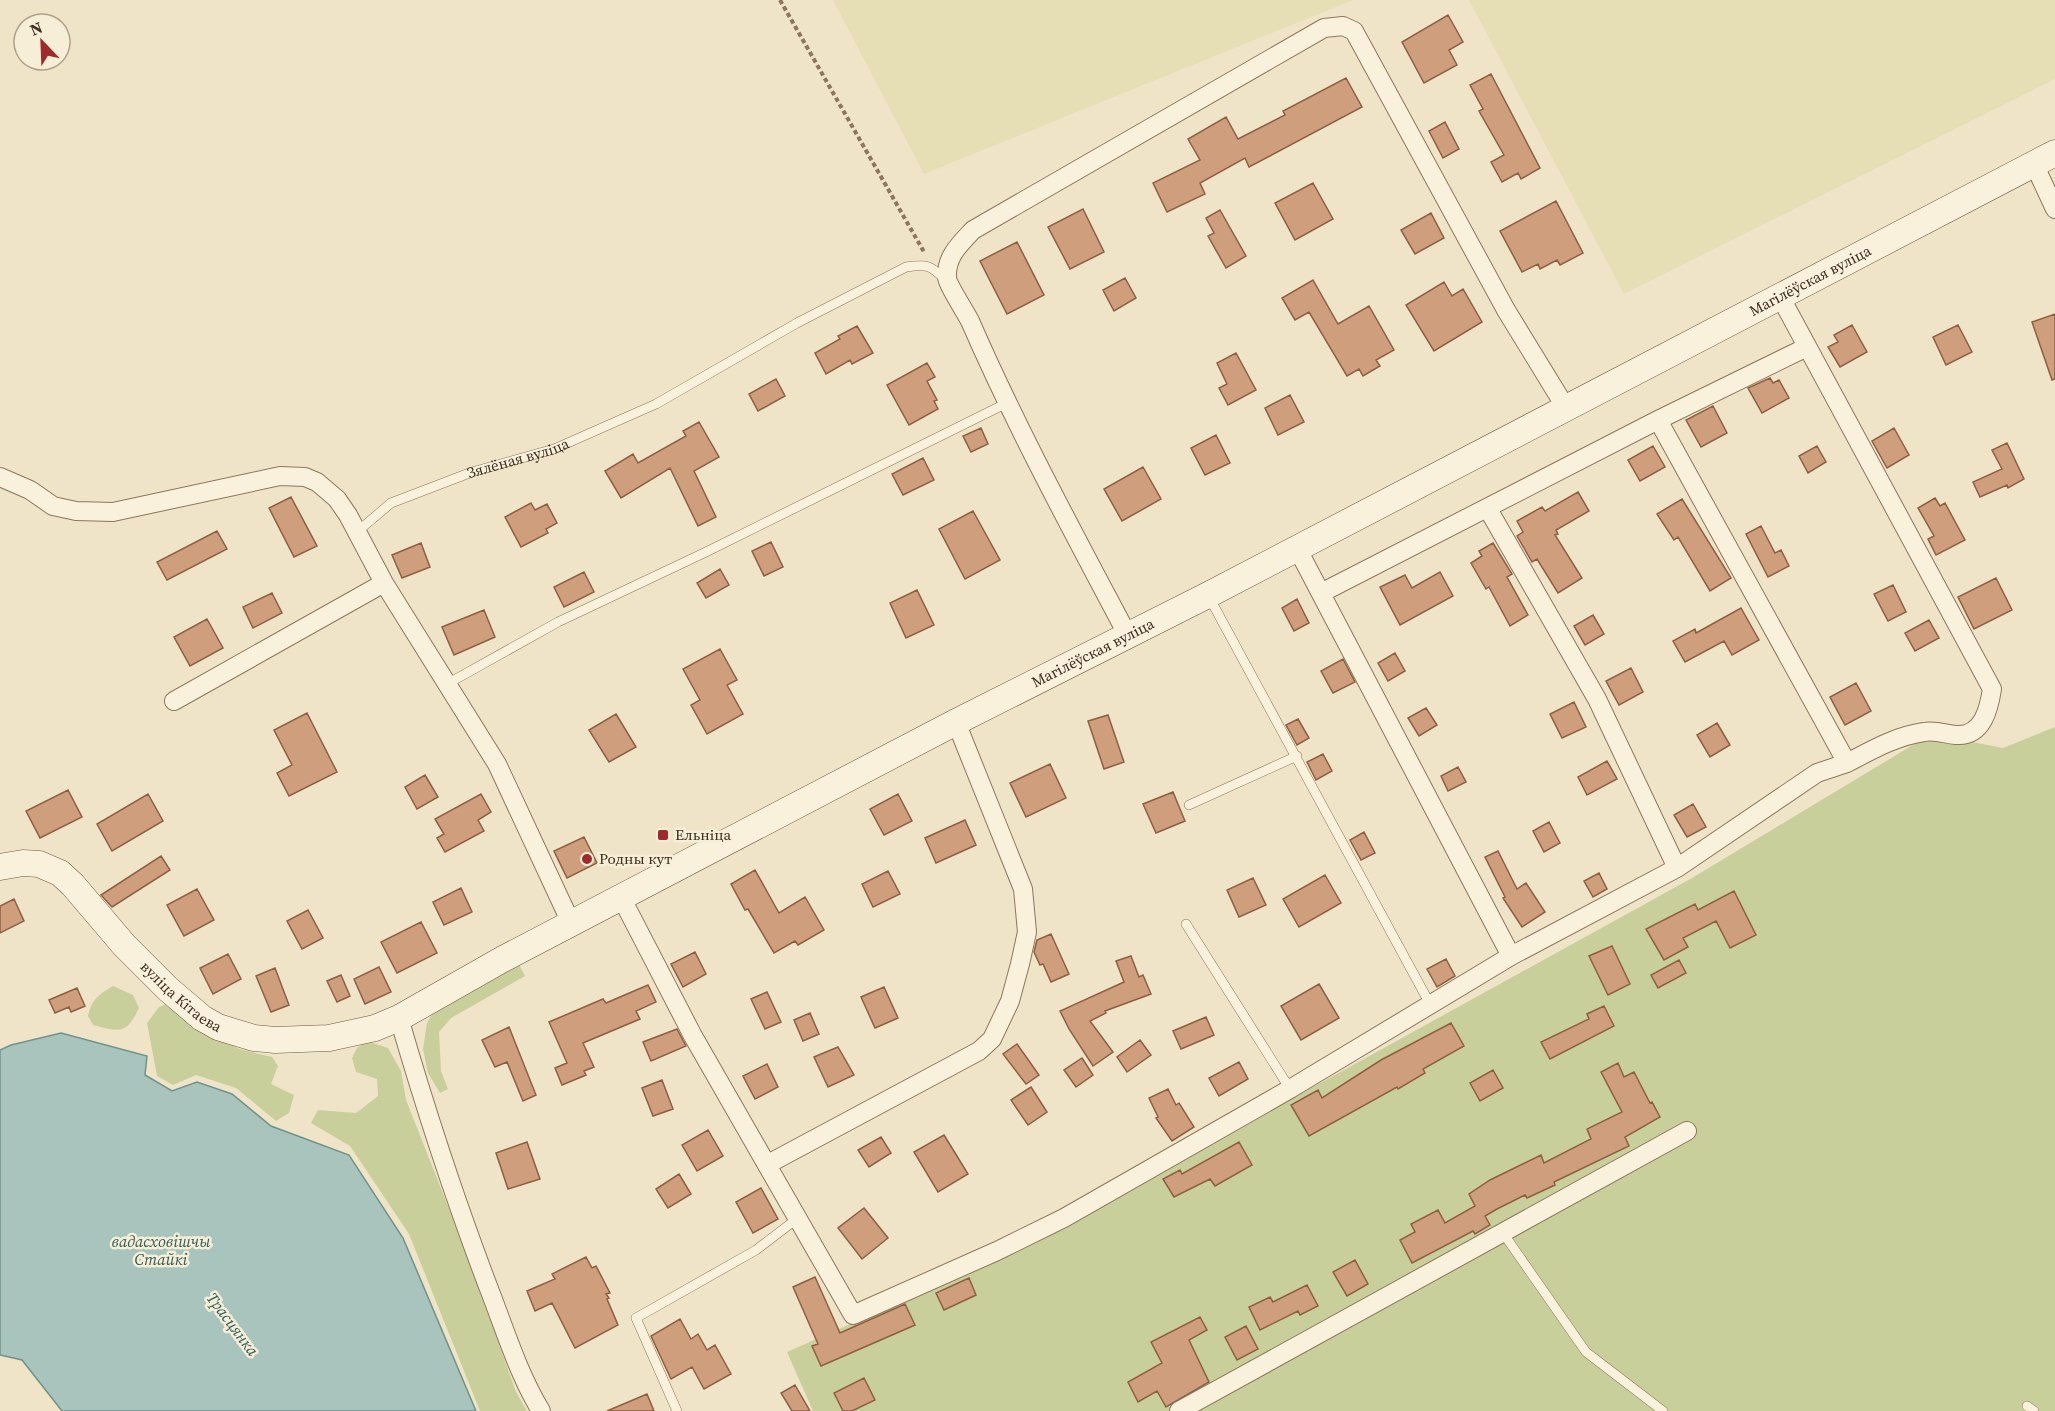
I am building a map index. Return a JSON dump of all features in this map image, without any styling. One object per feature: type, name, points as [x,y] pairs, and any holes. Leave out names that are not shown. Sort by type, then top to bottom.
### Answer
[{"type":"main road","name":"Магілёўская вуліца","points":[[621,897],[1781,298],[2044,159]]},
{"type":"main road","name":"вуліца Кітаева","points":[[0,867],[23,863],[39,864],[60,873],[124,945],[168,989],[202,1018],[235,1033],[275,1040],[329,1038],[375,1028],[399,1018],[621,897]]},
{"type":"street","points":[[1128,636],[1007,403],[963,306],[946,280],[947,267],[952,254],[973,230],[1324,28],[1342,26],[1354,31],[1506,310],[1566,408]]},
{"type":"street","points":[[2044,159],[2055,209]]},
{"type":"street","points":[[621,897],[693,1036],[853,1314],[997,1251],[1064,1218],[1290,1089],[1510,956],[1677,868],[1817,773],[1847,763],[1887,741],[1924,732],[1959,735],[1973,730],[1986,718],[1992,689],[1781,298]]},
{"type":"street","points":[[1321,593],[1658,420],[1807,347]]},
{"type":"street","points":[[1658,420],[1847,763]]},
{"type":"street","points":[[0,477],[30,490],[53,506],[76,511],[104,513],[262,479],[289,476],[305,477],[316,482],[337,499],[358,531],[384,583],[497,764],[571,923]]},
{"type":"street","points":[[1488,509],[1597,699],[1677,868]]},
{"type":"street","points":[[1297,548],[1510,956]]},
{"type":"street","points":[[174,701],[384,583]]},
{"type":"street","points":[[768,1164],[980,1051],[992,1039],[1010,1001],[1027,932],[1023,889],[956,722]]},
{"type":"street","points":[[399,1018],[445,1167],[477,1260],[521,1372],[541,1411]]},
{"type":"street","points":[[1179,1411],[1688,1131]]},
{"type":"lane","points":[[932,266],[946,280]]},
{"type":"lane","name":"Зялёная вуліца","points":[[358,531],[391,503],[472,472],[554,449],[656,404],[797,323],[906,267],[932,266]]},
{"type":"lane","points":[[447,684],[558,622],[706,552],[1007,403]]},
{"type":"lane","points":[[1208,595],[1430,1004]]},
{"type":"lane","points":[[1189,804],[1297,756]]},
{"type":"lane","points":[[1186,924],[1290,1089]]},
{"type":"lane","points":[[677,1411],[636,1318],[756,1250],[798,1218]]},
{"type":"lane","points":[[1503,1233],[1586,1352],[1663,1411]]},
{"type":"path","points":[[780,0],[932,266]]},
{"type":"shaded area","points":[[833,0],[1353,0],[924,174]]},
{"type":"shaded area","points":[[1469,0],[2055,0],[2055,79],[1624,294]]},
{"type":"green space","points":[[2055,727],[2055,1411],[813,1411],[787,1352],[1067,1228],[1295,1097],[1692,878],[1931,734],[2003,748]]},
{"type":"green space","points":[[519,964],[525,976],[451,1018],[439,1032],[441,1071],[448,1089],[440,1093],[428,1073],[423,1049],[427,1023],[437,1005]]},
{"type":"green space","points":[[113,986],[133,995],[139,1008],[126,1027],[116,1030],[93,1025],[88,1016],[96,998]]},
{"type":"green space","points":[[168,1003],[209,1032],[239,1049],[272,1057],[278,1066],[271,1084],[294,1095],[289,1113],[276,1121],[236,1088],[196,1075],[173,1085],[157,1076],[147,1023],[159,1007]]},
{"type":"green space","points":[[367,1041],[388,1048],[401,1071],[406,1100],[463,1244],[516,1392],[527,1411],[480,1411],[409,1234],[350,1146],[311,1123],[318,1110],[356,1113],[378,1096],[377,1079],[356,1072],[352,1058],[357,1048]]},
{"type":"water","name":"вадасховішчы Стайкі","points":[[61,1033],[147,1056],[145,1075],[172,1091],[197,1082],[232,1094],[271,1126],[349,1155],[403,1238],[476,1411],[62,1411],[22,1360],[0,1355],[0,1050],[11,1045]]},
{"type":"building","points":[[1448,15],[1463,42],[1449,50],[1457,65],[1424,83],[1402,42]]},
{"type":"building","points":[[1491,74],[1540,168],[1521,179],[1518,173],[1502,182],[1491,162],[1504,155],[1479,111],[1483,109],[1470,85]]},
{"type":"building","points":[[1346,78],[1362,107],[1249,167],[1245,158],[1200,183],[1205,194],[1167,212],[1153,183],[1200,160],[1188,139],[1226,117],[1238,139],[1285,115],[1283,111]]},
{"type":"building","points":[[1445,122],[1459,149],[1443,158],[1429,131]]},
{"type":"building","points":[[1313,183],[1333,219],[1295,240],[1275,203]]},
{"type":"building","points":[[1556,201],[1583,253],[1560,265],[1557,260],[1540,269],[1538,264],[1522,272],[1500,231]]},
{"type":"building","points":[[1083,209],[1104,252],[1070,269],[1048,227]]},
{"type":"building","points":[[1220,210],[1246,256],[1226,268],[1208,236],[1214,233],[1206,218]]},
{"type":"building","points":[[1431,213],[1444,238],[1415,254],[1401,230]]},
{"type":"building","points":[[1017,242],[1044,295],[1007,314],[980,261]]},
{"type":"building","points":[[1125,278],[1136,298],[1114,311],[1103,290]]},
{"type":"building","points":[[1313,280],[1338,324],[1369,306],[1394,350],[1376,360],[1380,366],[1363,376],[1359,369],[1347,376],[1309,312],[1295,320],[1282,298]]},
{"type":"building","points":[[1444,282],[1452,296],[1463,289],[1482,322],[1434,351],[1406,305]]},
{"type":"building","points":[[2055,314],[2055,379],[2052,380],[2032,322]]},
{"type":"building","points":[[1852,325],[1867,352],[1840,367],[1828,347],[1838,342],[1834,335]]},
{"type":"building","points":[[1958,325],[1972,352],[1946,365],[1933,337]]},
{"type":"building","points":[[857,326],[873,353],[852,364],[850,360],[826,374],[815,353],[840,339],[838,336]]},
{"type":"building","points":[[1236,353],[1256,390],[1228,405],[1219,388],[1227,384],[1217,363]]},
{"type":"building","points":[[927,363],[935,377],[927,381],[937,400],[934,401],[938,409],[909,425],[887,385]]},
{"type":"building","points":[[1770,378],[1773,383],[1779,380],[1789,398],[1762,413],[1748,388]]},
{"type":"building","points":[[776,379],[785,396],[758,411],[749,394]]},
{"type":"building","points":[[1290,395],[1304,422],[1278,435],[1265,408]]},
{"type":"building","points":[[1713,406],[1727,433],[1701,447],[1686,420]]},
{"type":"building","points":[[699,422],[719,457],[694,471],[716,517],[698,526],[670,468],[621,498],[605,471],[633,454],[638,463],[686,436],[683,431]]},
{"type":"building","points":[[981,428],[988,444],[971,452],[963,436]]},
{"type":"building","points":[[1894,428],[1909,455],[1887,468],[1872,441]]},
{"type":"building","points":[[1216,435],[1230,463],[1205,475],[1191,448]]},
{"type":"building","points":[[2007,443],[2024,479],[2008,488],[2007,485],[1980,497],[1973,482],[2002,469],[1992,450]]},
{"type":"building","points":[[1653,446],[1665,467],[1640,481],[1628,460]]},
{"type":"building","points":[[1817,446],[1826,462],[1808,473],[1799,456]]},
{"type":"building","points":[[923,458],[934,480],[903,495],[892,474]]},
{"type":"building","points":[[1143,467],[1161,499],[1122,521],[1104,489]]},
{"type":"building","points":[[1578,492],[1589,511],[1556,530],[1558,534],[1555,535],[1582,578],[1558,593],[1537,559],[1532,562],[1517,536],[1523,532],[1517,521],[1542,507],[1545,511]]},
{"type":"building","points":[[291,497],[317,546],[294,557],[269,508]]},
{"type":"building","points":[[1935,498],[1940,506],[1945,503],[1965,540],[1936,555],[1928,539],[1934,536],[1918,508]]},
{"type":"building","points":[[1682,499],[1731,578],[1710,591],[1678,537],[1674,540],[1657,514]]},
{"type":"building","points":[[531,503],[535,510],[547,504],[557,523],[546,529],[548,533],[521,547],[505,517]]},
{"type":"building","points":[[973,511],[1000,560],[965,579],[939,529]]},
{"type":"building","points":[[1761,526],[1775,553],[1781,550],[1789,566],[1768,577],[1746,534]]},
{"type":"building","points":[[217,531],[227,549],[167,580],[157,562]]},
{"type":"building","points":[[771,542],[783,567],[764,576],[752,551]]},
{"type":"building","points":[[421,543],[430,567],[402,578],[392,555]]},
{"type":"building","points":[[1493,543],[1512,574],[1507,577],[1528,615],[1510,626],[1489,587],[1486,589],[1471,563],[1482,556],[1479,551]]},
{"type":"building","points":[[720,569],[729,585],[706,598],[697,583]]},
{"type":"building","points":[[584,572],[594,592],[564,607],[554,587]]},
{"type":"building","points":[[1440,572],[1453,596],[1400,625],[1380,587],[1405,575],[1412,588]]},
{"type":"building","points":[[1996,578],[2012,610],[1974,629],[1958,597]]},
{"type":"building","points":[[1893,585],[1906,612],[1888,621],[1874,594]]},
{"type":"building","points":[[917,590],[934,625],[906,638],[890,603]]},
{"type":"building","points":[[272,593],[282,613],[253,628],[243,607]]},
{"type":"building","points":[[1297,599],[1309,623],[1294,631],[1282,608]]},
{"type":"building","points":[[1741,608],[1759,640],[1732,655],[1724,641],[1685,662],[1673,641],[1695,629],[1696,633]]},
{"type":"building","points":[[484,610],[495,637],[454,655],[442,627]]},
{"type":"building","points":[[1593,615],[1604,634],[1585,645],[1574,626]]},
{"type":"building","points":[[207,619],[223,648],[190,666],[174,637]]},
{"type":"building","points":[[1929,620],[1939,638],[1915,651],[1905,633]]},
{"type":"building","points":[[720,649],[737,680],[727,685],[743,714],[707,734],[691,705],[700,700],[683,669]]},
{"type":"building","points":[[1395,653],[1405,671],[1388,681],[1378,663]]},
{"type":"building","points":[[1343,659],[1355,682],[1333,693],[1321,671]]},
{"type":"building","points":[[1631,668],[1643,692],[1619,705],[1606,681]]},
{"type":"building","points":[[1856,683],[1871,711],[1845,725],[1830,697]]},
{"type":"building","points":[[1574,702],[1586,727],[1562,738],[1550,714]]},
{"type":"building","points":[[1426,708],[1437,725],[1419,736],[1408,718]]},
{"type":"building","points":[[307,713],[337,772],[289,796],[277,773],[292,765],[274,730]]},
{"type":"building","points":[[616,714],[636,747],[609,762],[589,730]]},
{"type":"building","points":[[1108,715],[1124,762],[1104,769],[1088,721]]},
{"type":"building","points":[[1298,719],[1309,738],[1297,745],[1286,725]]},
{"type":"building","points":[[1717,723],[1730,745],[1710,757],[1697,735]]},
{"type":"building","points":[[1323,754],[1332,771],[1316,780],[1307,762]]},
{"type":"building","points":[[1607,761],[1617,779],[1587,795],[1578,777]]},
{"type":"building","points":[[1050,764],[1066,798],[1026,817],[1010,783]]},
{"type":"building","points":[[1458,767],[1466,782],[1448,791],[1441,776]]},
{"type":"building","points":[[425,775],[438,797],[417,809],[405,787]]},
{"type":"building","points":[[68,790],[82,817],[40,838],[26,811]]},
{"type":"building","points":[[1173,792],[1185,821],[1156,833],[1143,804]]},
{"type":"building","points":[[148,794],[163,821],[112,851],[97,824]]},
{"type":"building","points":[[481,794],[491,812],[478,820],[484,831],[445,852],[437,838],[444,834],[435,819]]},
{"type":"building","points":[[898,794],[912,821],[884,835],[870,809]]},
{"type":"building","points":[[1693,804],[1706,827],[1687,837],[1674,815]]},
{"type":"building","points":[[965,820],[976,845],[936,863],[925,838]]},
{"type":"building","points":[[1549,822],[1560,843],[1544,852],[1533,831]]},
{"type":"building","points":[[1364,832],[1375,853],[1361,860],[1350,840]]},
{"type":"building","points":[[584,837],[597,863],[567,878],[554,851]]},
{"type":"building","points":[[1498,851],[1517,889],[1526,883],[1545,912],[1522,927],[1503,898],[1505,897],[1485,857]]},
{"type":"building","points":[[161,856],[170,870],[112,907],[101,895]]},
{"type":"building","points":[[755,870],[779,913],[805,897],[824,930],[798,945],[795,941],[774,953],[748,909],[745,910],[731,884]]},
{"type":"building","points":[[888,871],[900,894],[873,907],[862,884]]},
{"type":"building","points":[[1599,873],[1607,889],[1593,897],[1584,881]]},
{"type":"building","points":[[1325,875],[1341,903],[1299,927],[1283,899]]},
{"type":"building","points":[[1253,878],[1266,905],[1239,917],[1227,890]]},
{"type":"building","points":[[461,888],[472,912],[444,925],[433,902]]},
{"type":"building","points":[[197,889],[214,920],[184,936],[167,905]]},
{"type":"building","points":[[1734,891],[1756,935],[1730,948],[1716,921],[1683,938],[1688,947],[1664,960],[1646,929],[1695,904],[1698,910]]},
{"type":"building","points":[[14,899],[24,921],[0,933],[0,906]]},
{"type":"building","points":[[308,910],[323,938],[302,949],[287,921]]},
{"type":"building","points":[[421,922],[437,953],[397,973],[381,942]]},
{"type":"building","points":[[1051,934],[1069,974],[1051,982],[1043,964],[1040,965],[1034,952],[1037,940]]},
{"type":"building","points":[[1612,946],[1630,984],[1608,995],[1589,956]]},
{"type":"building","points":[[695,952],[706,974],[683,987],[671,964]]},
{"type":"building","points":[[228,954],[241,979],[213,994],[200,968]]},
{"type":"building","points":[[1131,956],[1139,977],[1143,975],[1151,994],[1105,1011],[1106,1013],[1090,1021],[1113,1052],[1093,1066],[1060,1011],[1124,982],[1116,961]]},
{"type":"building","points":[[1446,959],[1455,976],[1437,987],[1427,969]]},
{"type":"building","points":[[1679,960],[1686,973],[1658,988],[1651,975]]},
{"type":"building","points":[[379,967],[391,992],[365,1004],[354,979]]},
{"type":"building","points":[[275,968],[289,1005],[271,1012],[256,976]]},
{"type":"building","points":[[341,975],[350,996],[337,1002],[327,981]]},
{"type":"building","points":[[1319,984],[1339,1018],[1301,1040],[1281,1006]]},
{"type":"building","points":[[648,985],[656,1002],[636,1011],[640,1019],[583,1043],[594,1067],[584,1071],[586,1075],[562,1085],[555,1068],[567,1063],[549,1022],[603,999],[606,1003]]},
{"type":"building","points":[[884,987],[898,1018],[875,1028],[861,997]]},
{"type":"building","points":[[77,988],[85,1006],[71,1012],[69,1007],[55,1013],[49,1000]]},
{"type":"building","points":[[767,992],[781,1022],[765,1029],[751,999]]},
{"type":"building","points":[[1604,1006],[1614,1026],[1550,1059],[1541,1042],[1589,1019],[1587,1014]]},
{"type":"building","points":[[810,1013],[819,1034],[803,1041],[794,1020]]},
{"type":"building","points":[[1206,1017],[1214,1035],[1181,1049],[1173,1031]]},
{"type":"building","points":[[1451,1023],[1464,1046],[1423,1069],[1425,1073],[1398,1089],[1397,1087],[1309,1136],[1291,1105],[1318,1090],[1322,1098],[1381,1060]]},
{"type":"building","points":[[509,1027],[536,1095],[523,1101],[507,1062],[495,1067],[482,1040]]},
{"type":"building","points":[[677,1029],[686,1046],[651,1061],[643,1042]]},
{"type":"building","points":[[1140,1040],[1151,1055],[1127,1072],[1117,1057]]},
{"type":"building","points":[[1017,1044],[1039,1075],[1026,1084],[1003,1054]]},
{"type":"building","points":[[838,1047],[854,1075],[828,1087],[814,1057]]},
{"type":"building","points":[[1082,1058],[1093,1075],[1076,1087],[1064,1070]]},
{"type":"building","points":[[1239,1062],[1248,1079],[1219,1096],[1209,1078]]},
{"type":"building","points":[[1618,1063],[1624,1077],[1634,1072],[1660,1117],[1625,1137],[1629,1146],[1554,1182],[1555,1185],[1527,1198],[1525,1195],[1497,1209],[1485,1216],[1490,1225],[1475,1234],[1473,1231],[1412,1263],[1400,1240],[1415,1232],[1411,1224],[1438,1210],[1445,1223],[1475,1206],[1469,1194],[1490,1180],[1541,1155],[1544,1163],[1591,1139],[1587,1129],[1622,1112],[1601,1072]]},
{"type":"building","points":[[767,1064],[778,1087],[755,1099],[743,1076]]},
{"type":"building","points":[[1493,1070],[1503,1088],[1480,1101],[1470,1083]]},
{"type":"building","points":[[662,1080],[673,1109],[653,1116],[642,1088]]},
{"type":"building","points":[[1031,1087],[1047,1112],[1028,1125],[1011,1100]]},
{"type":"building","points":[[1168,1089],[1176,1105],[1179,1103],[1194,1127],[1172,1141],[1156,1118],[1158,1117],[1149,1098]]},
{"type":"building","points":[[708,1130],[723,1156],[697,1171],[682,1145]]},
{"type":"building","points":[[944,1135],[968,1174],[938,1192],[914,1152]]},
{"type":"building","points":[[881,1137],[891,1153],[869,1167],[858,1150]]},
{"type":"building","points":[[527,1142],[540,1179],[508,1189],[496,1153]]},
{"type":"building","points":[[1239,1142],[1252,1165],[1215,1186],[1210,1179],[1174,1197],[1163,1179],[1180,1170],[1182,1174]]},
{"type":"building","points":[[679,1174],[691,1194],[668,1208],[656,1189]]},
{"type":"building","points":[[761,1188],[778,1219],[753,1233],[736,1202]]},
{"type":"building","points":[[864,1208],[888,1238],[862,1259],[838,1228]]},
{"type":"building","points":[[586,1257],[592,1268],[596,1266],[610,1293],[606,1294],[609,1298],[607,1299],[618,1325],[575,1348],[552,1303],[535,1311],[527,1291],[555,1279],[552,1274]]},
{"type":"building","points":[[1355,1260],[1368,1284],[1347,1296],[1333,1272]]},
{"type":"building","points":[[815,1277],[840,1333],[905,1304],[915,1325],[821,1366],[812,1346],[818,1344],[793,1287]]},
{"type":"building","points":[[969,1278],[976,1295],[944,1310],[936,1293]]},
{"type":"building","points":[[1307,1285],[1318,1306],[1300,1315],[1298,1311],[1260,1330],[1249,1307],[1270,1297],[1273,1302]]},
{"type":"building","points":[[1200,1317],[1207,1330],[1189,1340],[1209,1382],[1166,1407],[1157,1391],[1138,1402],[1128,1382],[1162,1363],[1151,1342]]},
{"type":"building","points":[[680,1319],[691,1339],[698,1334],[707,1350],[715,1345],[731,1374],[704,1389],[692,1367],[671,1379],[651,1336]]},
{"type":"building","points":[[1246,1326],[1258,1349],[1237,1360],[1225,1337]]},
{"type":"building","points":[[864,1378],[875,1400],[852,1411],[843,1411],[834,1393]]},
{"type":"building","points":[[795,1385],[810,1411],[792,1411],[781,1393]]},
{"type":"building","points":[[647,1394],[654,1411],[607,1411]]},
{"type":"place","name":"Ельніца","points":[[663,835]]},
{"type":"place","name":"Родны кут","points":[[587,859]]},
{"type":"water label","name":"Трасцянка","points":[[233,1324]]}]
